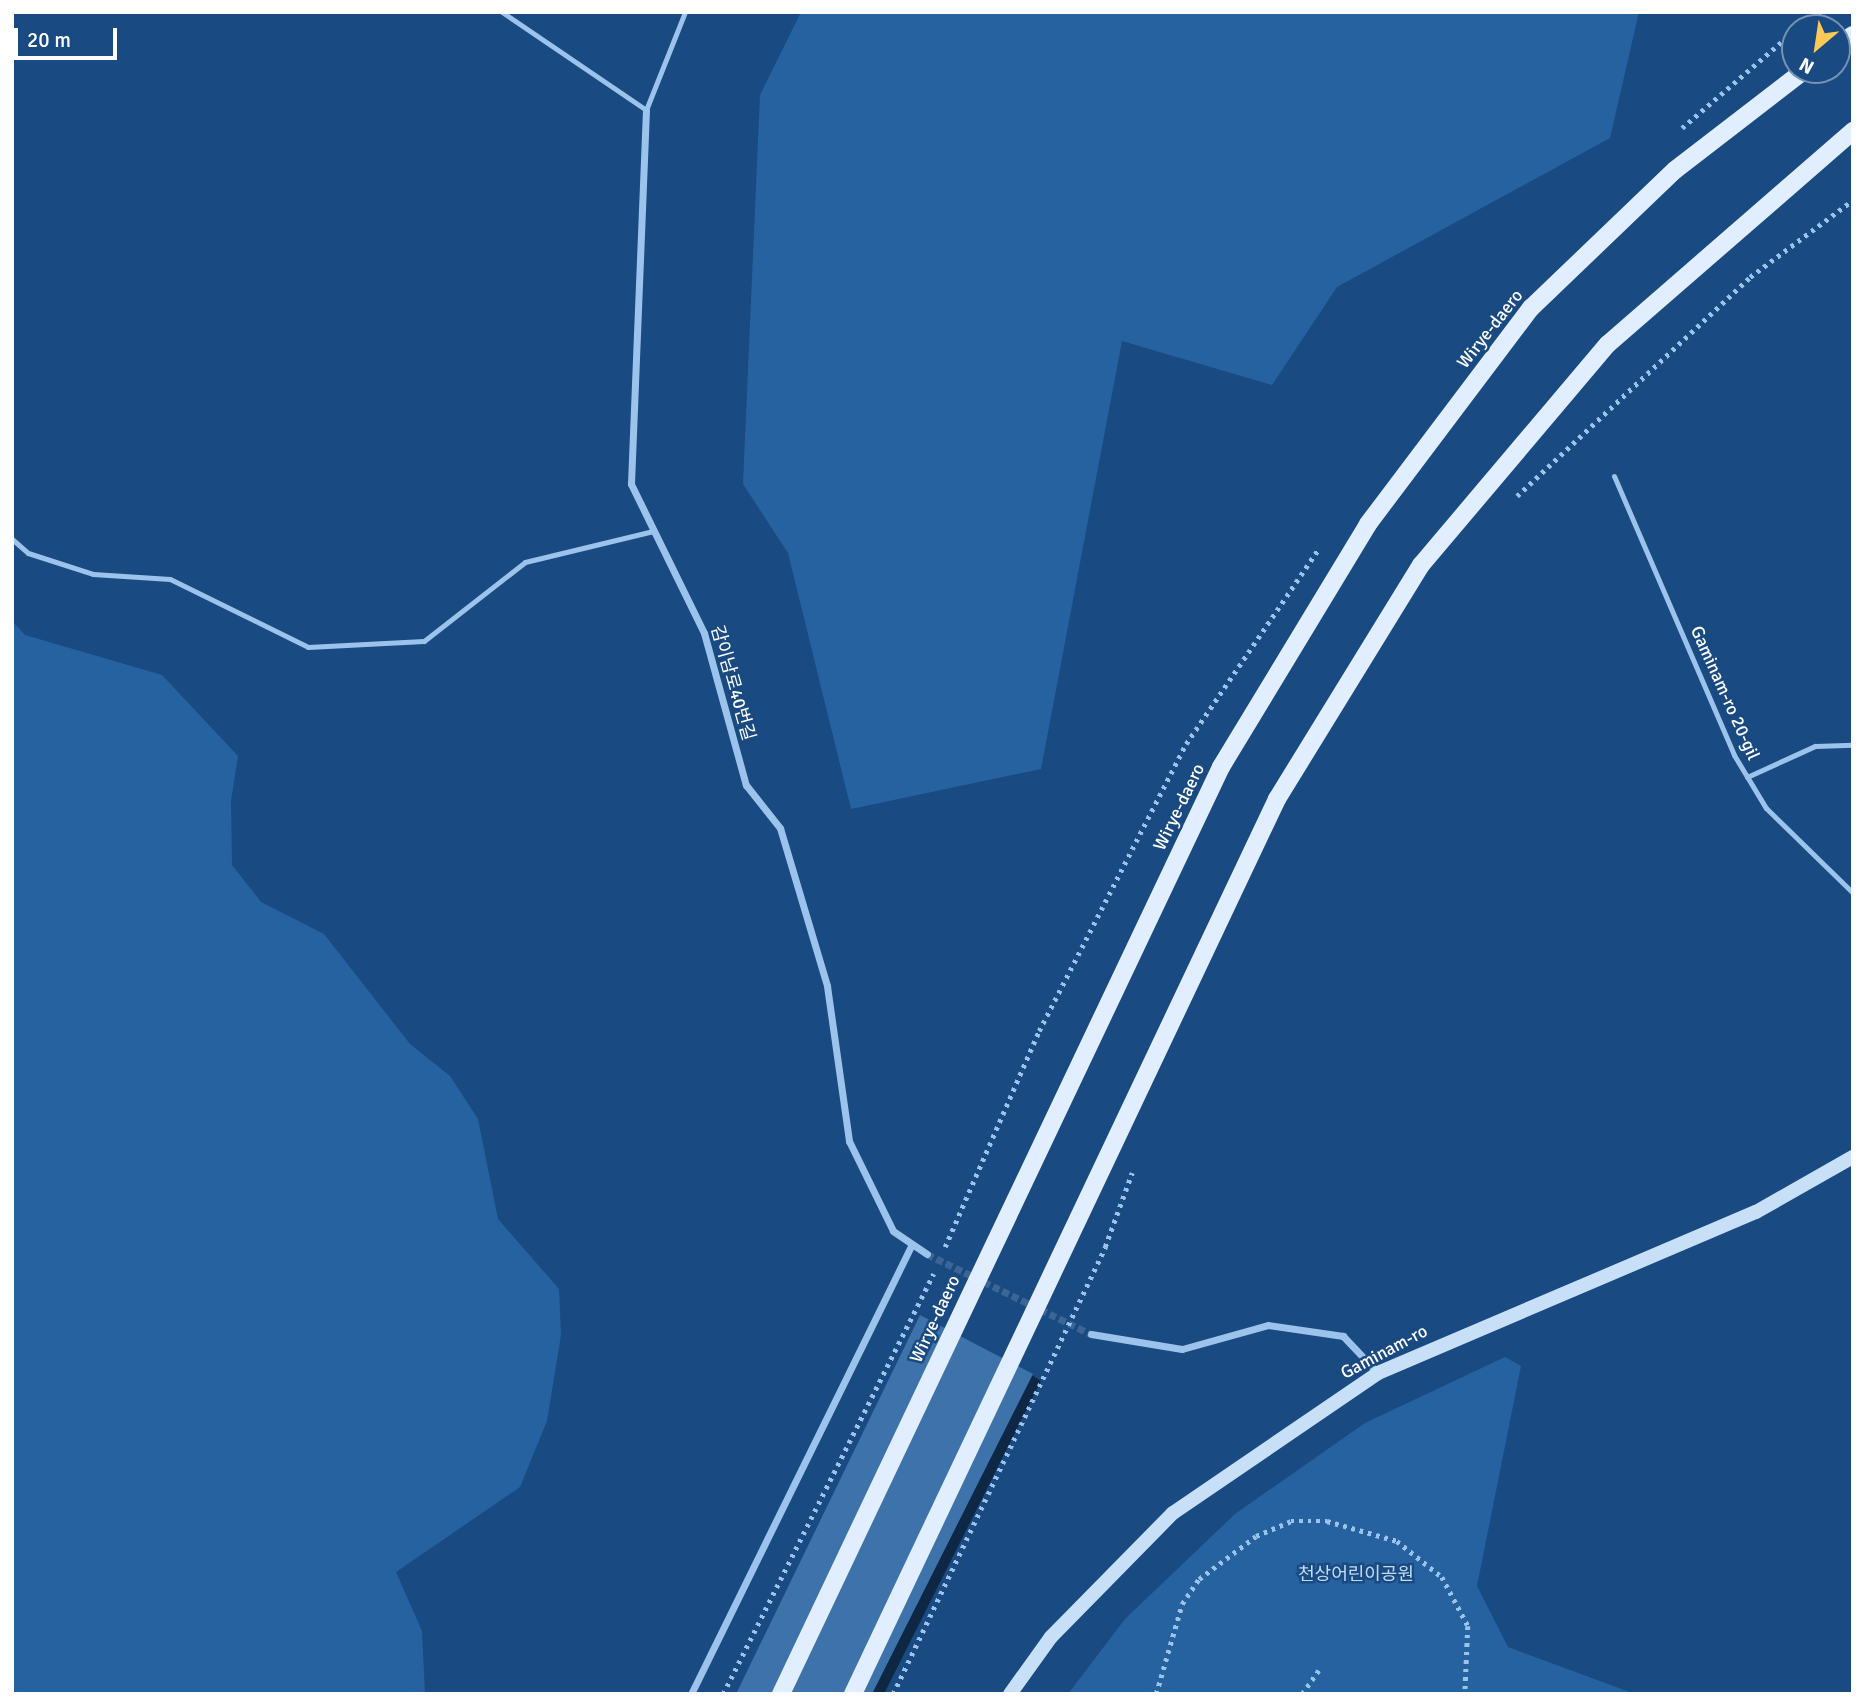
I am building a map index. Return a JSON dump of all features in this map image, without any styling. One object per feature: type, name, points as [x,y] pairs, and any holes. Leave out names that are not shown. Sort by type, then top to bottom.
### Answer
[{"type":"main road","name":"Wirye-daero","points":[[780,1694],[1221,767],[1368,524],[1531,308],[1675,170],[1787,84]]},
{"type":"main road","points":[[853,1694],[1277,799],[1421,565],[1608,344],[1853,131]]},
{"type":"street","name":"감이남로40번길","points":[[646,110],[628,436],[631,484],[704,633],[746,785],[780,828],[827,986],[849,1141],[893,1231],[927,1254]]},
{"type":"street","name":"Gaminam-ro","points":[[1010,1694],[1051,1637],[1173,1513],[1378,1373],[1756,1212],[1853,1157]]},
{"type":"street","points":[[691,1694],[912,1244]]},
{"type":"street","points":[[1091,1334],[1182,1349],[1268,1325],[1343,1336],[1378,1373]]},
{"type":"lane","points":[[502,12],[646,110]]},
{"type":"lane","name":"감이남로40번길","points":[[646,110],[685,12]]},
{"type":"lane","name":"Gaminam-ro 20-gil","points":[[1614,476],[1747,777],[1766,808],[1853,892]]},
{"type":"lane","points":[[12,540],[28,554],[93,573],[170,579],[308,647],[424,641],[525,562],[653,531]]},
{"type":"lane","points":[[1747,777],[1815,746],[1853,746]]},
{"type":"path","points":[[1512,500],[1750,277],[1853,200]]},
{"type":"path","points":[[893,1694],[1105,1247],[1137,1160]]},
{"type":"path","points":[[1156,1694],[1182,1604],[1199,1579],[1256,1536],[1291,1521],[1327,1521],[1396,1541],[1442,1577],[1468,1626],[1465,1694]]},
{"type":"path","points":[[1302,1694],[1318,1670]]},
{"type":"green space","points":[[801,12],[1639,12],[1610,138],[1337,287],[1272,385],[1122,341],[1041,769],[851,809],[788,553],[743,484],[760,95]]},
{"type":"green space","points":[[12,621],[25,635],[162,675],[238,756],[231,801],[232,865],[261,902],[324,934],[410,1044],[450,1076],[478,1119],[498,1219],[559,1289],[561,1335],[547,1421],[520,1487],[396,1572],[422,1631],[425,1694],[12,1694]]},
{"type":"green space","name":"천상어린이공원","points":[[1505,1357],[1521,1366],[1477,1586],[1508,1647],[1635,1694],[1068,1694],[1125,1619],[1235,1514],[1365,1423]]},
{"type":"building","points":[[920,1315],[1033,1374],[872,1694],[736,1694]]},
{"type":"tunnel","points":[[927,1254],[1091,1334]]}]
